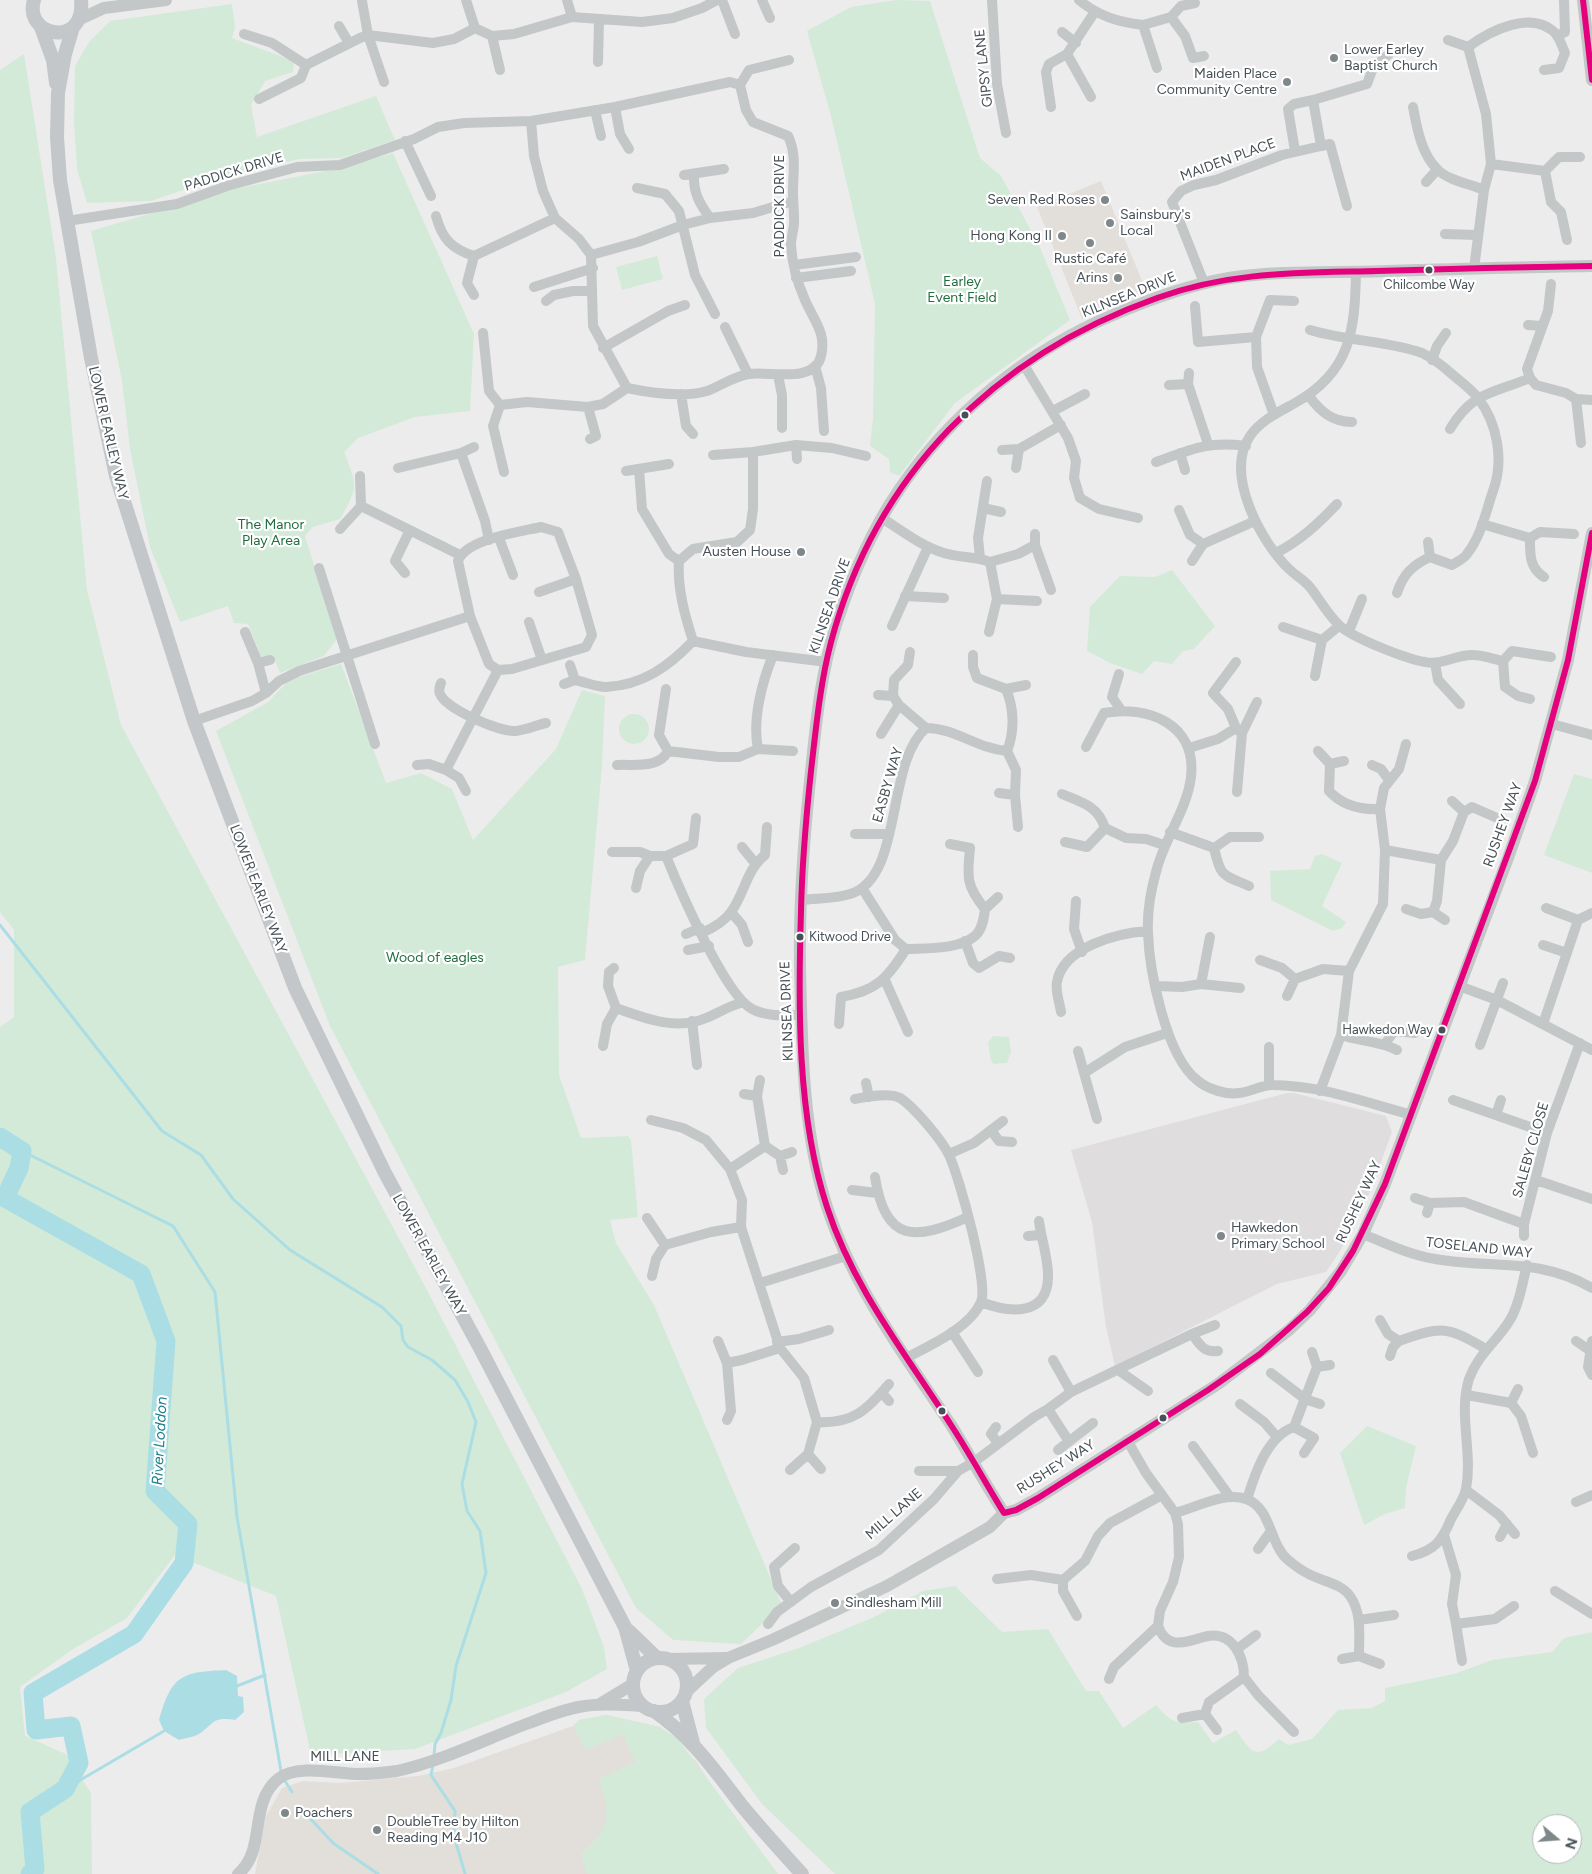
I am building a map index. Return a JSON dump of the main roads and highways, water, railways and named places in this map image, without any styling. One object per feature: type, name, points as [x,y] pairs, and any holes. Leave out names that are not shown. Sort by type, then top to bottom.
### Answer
[{"type":"main road","name":"LOWER EARLEY WAY","points":[[81,0],[82,11],[65,54],[58,93],[57,138],[60,180],[91,358],[116,476],[194,721],[295,988],[384,1173],[481,1350],[625,1627],[634,1651],[635,1678]]},
{"type":"main road","name":"LOWER EARLEY WAY","points":[[33,1],[35,19],[41,26],[53,60],[58,93]]},
{"type":"main road","points":[[41,26],[53,32],[62,32],[76,23]]},
{"type":"main road","name":"LOWER EARLEY WAY","points":[[625,1627],[663,1659]]},
{"type":"main road","points":[[693,1744],[684,1696],[687,1686],[684,1672],[680,1667],[663,1659],[642,1665],[635,1678],[638,1700],[679,1728],[758,1826],[802,1874]]},
{"type":"main road","points":[[649,1708],[670,1710],[684,1696]]},
{"type":"water","points":[[226,1670],[237,1676],[238,1696],[243,1697],[244,1712],[235,1720],[217,1720],[192,1737],[179,1740],[164,1731],[159,1720],[169,1693],[180,1679],[198,1672]]},
{"type":"waterway","points":[[0,925],[162,1131],[201,1155],[233,1199],[290,1250],[382,1307],[401,1326],[403,1340],[408,1347],[432,1360],[455,1380],[468,1402],[476,1422],[462,1484],[467,1511],[480,1531],[486,1573],[456,1666],[451,1700],[441,1733],[435,1744],[434,1756]]},
{"type":"waterway","name":"River Loddon","points":[[0,1137],[22,1151],[19,1168],[5,1198],[141,1274],[166,1341],[155,1491],[188,1524],[184,1563],[134,1634],[33,1693],[36,1730],[71,1726],[79,1763],[65,1789],[30,1812],[35,1869],[30,1874]]},
{"type":"waterway","points":[[22,1151],[173,1226],[215,1292],[237,1517],[281,1771]]},
{"type":"waterway","name":"River Loddon","points":[[0,1193],[5,1198]]},
{"type":"waterway","points":[[237,1686],[265,1675]]},
{"type":"waterway","points":[[65,1789],[164,1731]]},
{"type":"waterway","points":[[433,1765],[431,1775],[455,1811],[454,1836],[465,1874]]},
{"type":"waterway","points":[[285,1781],[292,1792]]},
{"type":"waterway","points":[[306,1814],[333,1843],[378,1874]]},
{"type":"place","name":"Lower Earley Baptist Church","points":[[1334,58]]},
{"type":"place","name":"Maiden Place Community Centre","points":[[1287,82]]},
{"type":"place","name":"Seven Red Roses","points":[[1105,200]]},
{"type":"place","name":"Sainsbury's Local","points":[[1110,223]]},
{"type":"place","name":"Hong Kong II","points":[[1062,236]]},
{"type":"place","name":"Rustic Café","points":[[1090,243]]},
{"type":"place","name":"Chilcombe Way","points":[[1429,270]]},
{"type":"place","name":"Arins","points":[[1118,278]]},
{"type":"place","name":"Austen House","points":[[801,552]]},
{"type":"place","name":"Kitwood Drive","points":[[800,937]]},
{"type":"place","name":"Hawkedon Way","points":[[1442,1030]]},
{"type":"place","name":"Hawkedon Primary School","points":[[1221,1236]]},
{"type":"place","name":"Sindlesham Mill","points":[[835,1603]]},
{"type":"place","name":"Poachers","points":[[285,1813]]},
{"type":"place","name":"DoubleTree by Hilton Reading M4 J10","points":[[377,1830]]},
{"type":"park label","name":"Earley Event Field","points":[[962,290]]},
{"type":"park label","name":"The Manor Play Area","points":[[271,534]]},
{"type":"park label","name":"Wood of eagles","points":[[435,958]]}]
